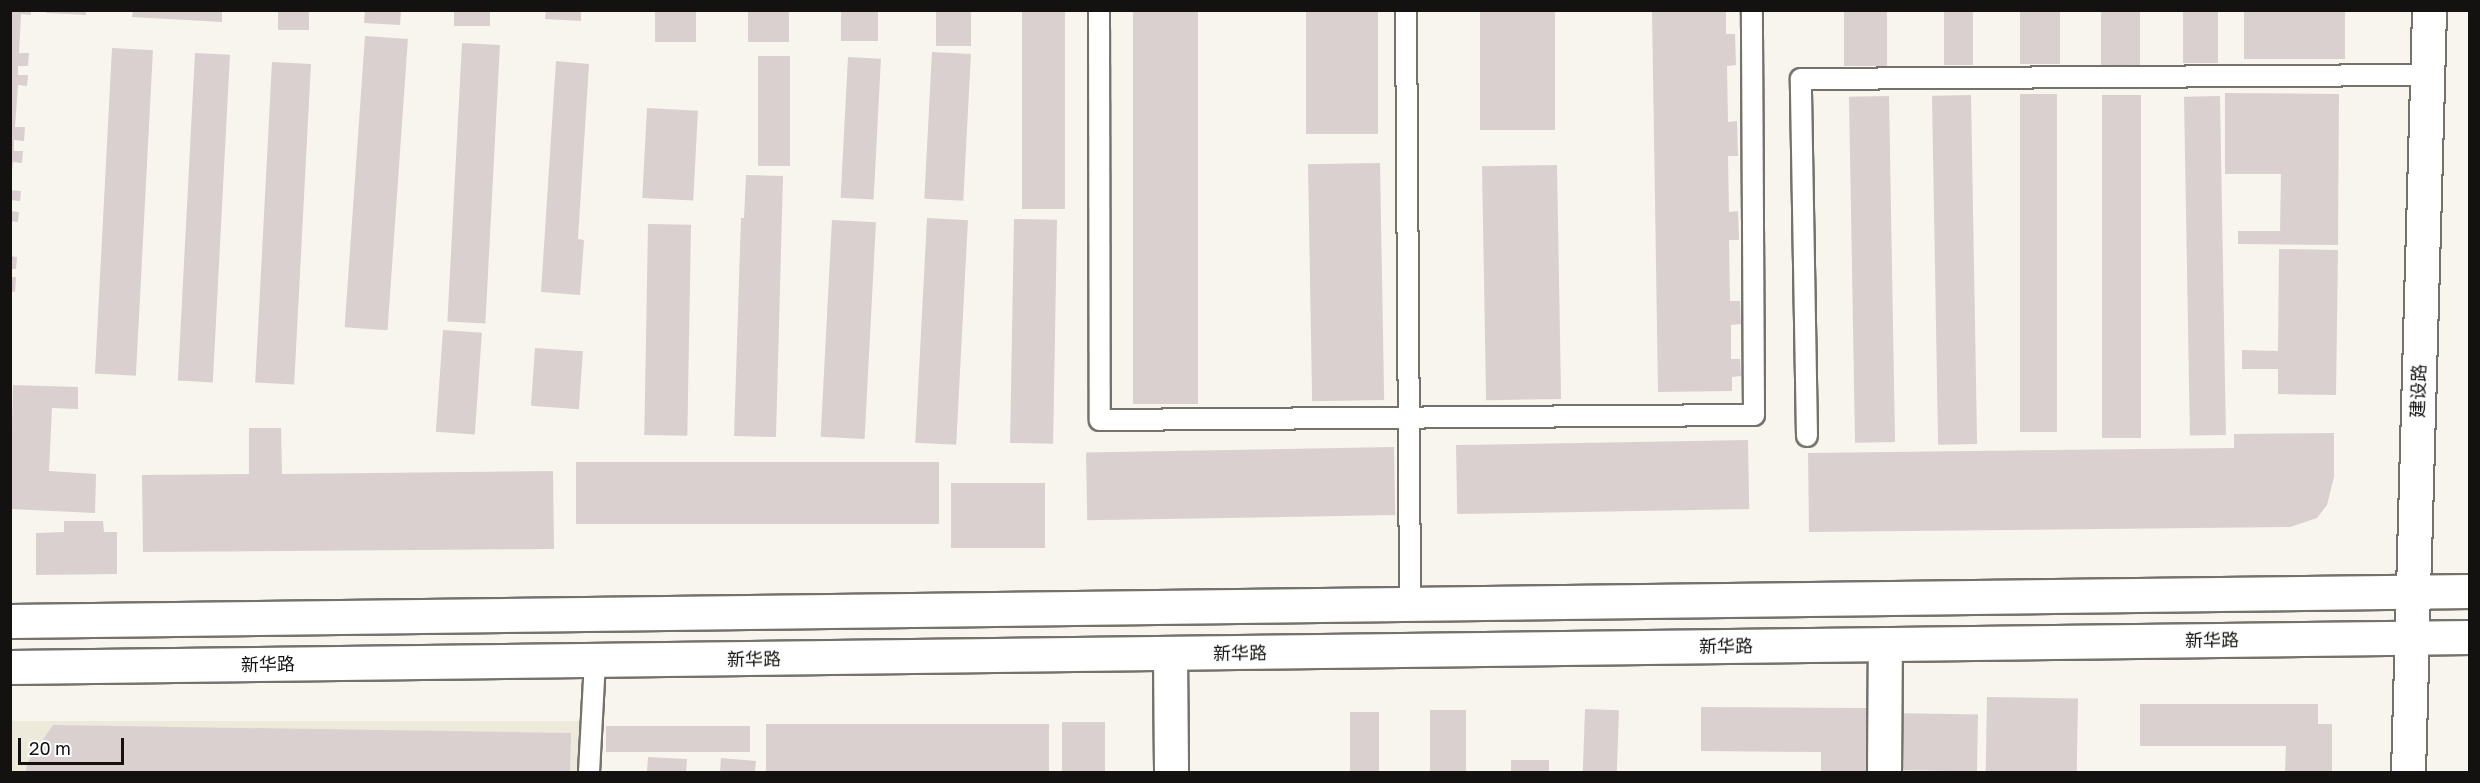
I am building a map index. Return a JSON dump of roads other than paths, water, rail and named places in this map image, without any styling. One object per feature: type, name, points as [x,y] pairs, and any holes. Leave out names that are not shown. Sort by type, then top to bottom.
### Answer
[{"type":"main road","name":"建设路","points":[[2408,772],[2429,10]]},
{"type":"main road","points":[[10,621],[2469,591]]},
{"type":"main road","name":"新华路","points":[[10,667],[2469,637]]},
{"type":"main road","points":[[1884,772],[1885,644]]},
{"type":"main road","points":[[1170,654],[1171,772]]},
{"type":"lane","points":[[1099,10],[1100,420],[1754,415],[1752,10]]},
{"type":"lane","points":[[1406,10],[1410,605]]},
{"type":"lane","points":[[1806,436],[1801,79],[2427,75]]},
{"type":"lane","points":[[589,772],[595,660]]}]
